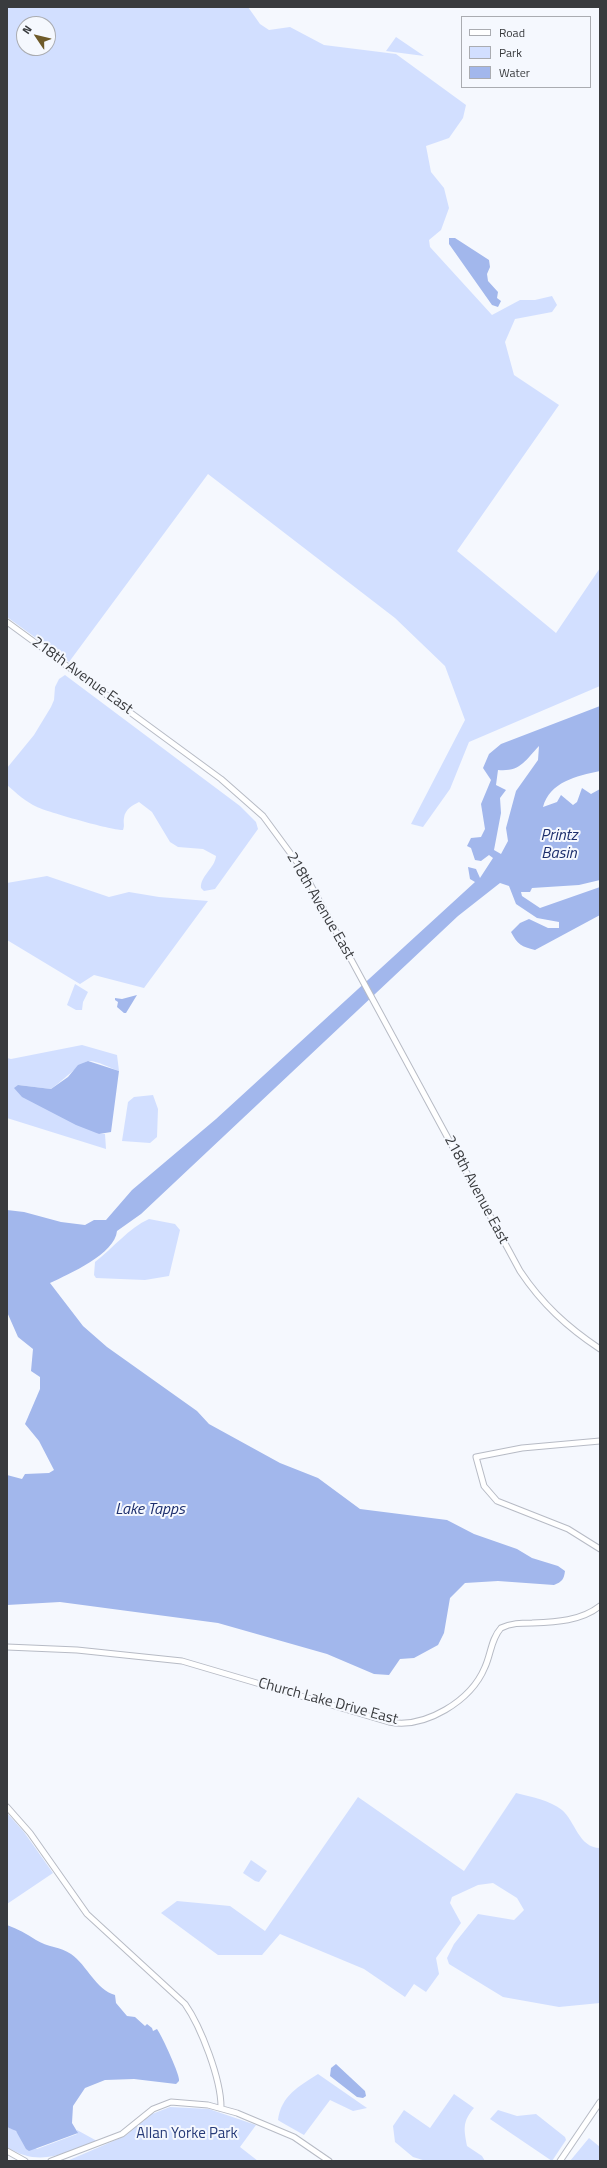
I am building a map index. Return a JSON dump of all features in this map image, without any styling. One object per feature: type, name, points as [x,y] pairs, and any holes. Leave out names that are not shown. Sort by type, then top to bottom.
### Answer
[{"type":"street","name":"218th Avenue East","points":[[7,622],[221,778],[254,807],[270,826],[302,869],[527,1281],[542,1301],[564,1323],[600,1349]]},
{"type":"street","points":[[600,1441],[522,1448],[476,1457],[484,1486],[497,1501],[568,1529],[600,1549]]},
{"type":"street","name":"Church Lake Drive East","points":[[7,1647],[77,1650],[182,1661],[390,1722],[403,1724],[424,1720],[435,1715],[453,1704],[468,1691],[485,1667],[494,1638],[501,1628],[517,1623],[575,1619],[589,1614],[600,1606]]},
{"type":"street","points":[[7,1807],[30,1833],[87,1914],[185,2004],[192,2016],[212,2064],[219,2085],[221,2107]]},
{"type":"street","points":[[560,2161],[600,2102]]},
{"type":"street","points":[[51,2161],[122,2134],[148,2112],[162,2104],[189,2103],[221,2107],[286,2133],[329,2161]]},
{"type":"street","points":[[7,2151],[25,2161]]},
{"type":"green space","points":[[7,7],[248,7],[260,24],[269,30],[290,27],[324,45],[396,54],[466,105],[463,118],[449,138],[426,146],[431,172],[444,188],[449,208],[441,230],[429,240],[430,247],[492,315],[520,300],[535,300],[552,296],[557,305],[552,312],[515,319],[505,342],[514,375],[559,405],[457,551],[556,633],[600,568],[600,686],[469,742],[450,789],[423,827],[411,824],[465,720],[445,666],[395,618],[208,474],[69,662],[7,617]]},
{"type":"green space","points":[[396,37],[424,56],[386,51]]},
{"type":"green space","points":[[65,675],[240,806],[256,822],[258,829],[215,889],[204,891],[201,888],[201,884],[216,856],[203,849],[178,847],[170,842],[152,812],[139,802],[134,804],[126,812],[123,830],[117,830],[81,821],[37,807],[25,800],[7,785],[7,768],[34,735],[51,707],[54,700],[55,687],[59,679]]},
{"type":"green space","points":[[47,876],[109,897],[129,892],[159,897],[208,901],[144,988],[94,975],[80,984],[7,940],[7,883]]},
{"type":"green space","points":[[75,984],[88,992],[83,1002],[82,1010],[76,1010],[67,1005]]},
{"type":"green space","points":[[82,1045],[117,1055],[119,1071],[100,1063],[89,1061],[81,1065],[51,1089],[18,1085],[99,1134],[105,1134],[106,1149],[7,1118],[7,1058],[11,1059]]},
{"type":"green space","points":[[153,1095],[158,1109],[157,1137],[150,1143],[122,1141],[128,1102],[134,1097]]},
{"type":"green space","points":[[149,1219],[175,1224],[180,1230],[169,1276],[145,1280],[96,1278],[94,1275],[95,1262],[128,1233]]},
{"type":"green space","points":[[516,1793],[540,1799],[562,1810],[587,1844],[600,1848],[600,2003],[559,2007],[503,1997],[449,1964],[447,1958],[454,1944],[478,1914],[514,1920],[524,1910],[517,1898],[493,1883],[478,1885],[452,1897],[450,1903],[461,1923],[436,1958],[439,1974],[426,1992],[414,1984],[405,1997],[364,1969],[280,1934],[262,1955],[218,1955],[161,1913],[177,1901],[230,1906],[265,1931],[358,1797],[464,1871]]},
{"type":"green space","points":[[7,1813],[24,1832],[53,1873],[7,1904]]},
{"type":"green space","points":[[251,1860],[267,1871],[259,1882],[243,1873]]},
{"type":"green space","points":[[318,2074],[367,2108],[353,2111],[330,2100],[304,2135],[278,2120],[283,2104],[292,2092]]},
{"type":"green space","points":[[454,2094],[474,2108],[467,2117],[465,2126],[467,2146],[482,2156],[485,2161],[426,2161],[413,2157],[395,2142],[393,2126],[404,2110],[430,2128]]},
{"type":"green space","name":"Allan Yorke Park","points":[[170,2107],[209,2109],[256,2125],[240,2147],[258,2161],[67,2161],[125,2136],[152,2114]]},
{"type":"green space","points":[[498,2110],[517,2116],[536,2114],[565,2137],[566,2140],[552,2161],[490,2119]]},
{"type":"green space","name":"Allan Yorke Park","points":[[7,2127],[13,2129],[37,2149],[77,2134],[77,2130],[97,2141],[63,2154],[30,2157],[7,2147]]},
{"type":"green space","points":[[589,2138],[600,2147],[600,2161],[570,2161]]},
{"type":"water","points":[[449,238],[455,238],[489,260],[490,267],[487,274],[488,281],[498,292],[497,298],[501,301],[498,307],[492,305],[449,244]]},
{"type":"water","name":"Lake Tapps","points":[[600,706],[600,771],[573,778],[558,786],[546,798],[543,807],[557,802],[561,795],[573,805],[577,802],[582,788],[591,794],[600,789],[600,880],[579,885],[532,888],[530,892],[521,892],[522,896],[540,908],[600,887],[600,915],[535,950],[530,949],[518,942],[511,932],[520,923],[529,919],[548,928],[559,928],[559,922],[537,918],[516,904],[509,886],[500,883],[458,916],[141,1214],[117,1231],[108,1248],[79,1269],[50,1283],[83,1326],[107,1347],[197,1411],[209,1424],[280,1463],[318,1478],[360,1509],[447,1520],[474,1534],[517,1549],[532,1558],[558,1566],[565,1571],[563,1578],[559,1583],[554,1585],[498,1581],[465,1583],[450,1598],[444,1633],[438,1645],[414,1658],[400,1659],[389,1675],[374,1674],[327,1654],[218,1623],[60,1602],[7,1605],[7,1475],[22,1479],[25,1474],[49,1473],[54,1470],[39,1441],[25,1424],[40,1389],[40,1377],[31,1371],[33,1349],[18,1337],[7,1312],[7,1210],[24,1212],[61,1222],[85,1225],[94,1220],[106,1220],[132,1190],[216,1119],[475,882],[470,879],[468,867],[476,869],[480,878],[493,858],[489,855],[481,861],[475,860],[471,848],[467,846],[471,838],[481,837],[485,829],[481,804],[491,780],[483,768],[489,754],[501,744]],"holes":[[[539,746],[538,760],[516,791],[506,828],[508,841],[501,854],[494,850],[501,813],[500,798],[506,790],[496,785],[498,770],[506,770],[517,767],[526,761]]]},
{"type":"water","points":[[137,995],[126,1013],[117,1007],[118,1002],[115,998],[122,999]]},
{"type":"water","points":[[88,1061],[119,1071],[111,1132],[99,1134],[76,1125],[22,1097],[14,1088],[18,1085],[51,1089],[68,1077],[78,1065]]},
{"type":"water","points":[[7,1925],[40,1942],[71,1954],[82,1964],[102,1988],[115,1995],[116,2003],[127,2016],[135,2017],[145,2026],[147,2024],[153,2031],[157,2029],[167,2047],[179,2081],[176,2084],[134,2079],[105,2080],[85,2088],[73,2106],[72,2123],[78,2133],[29,2151],[26,2149],[16,2131],[7,2127]]},
{"type":"water","points":[[336,2064],[365,2091],[366,2096],[363,2098],[357,2097],[330,2076],[331,2068]]},
{"type":"water label","name":"Printz Basin","points":[[559,845]]}]
